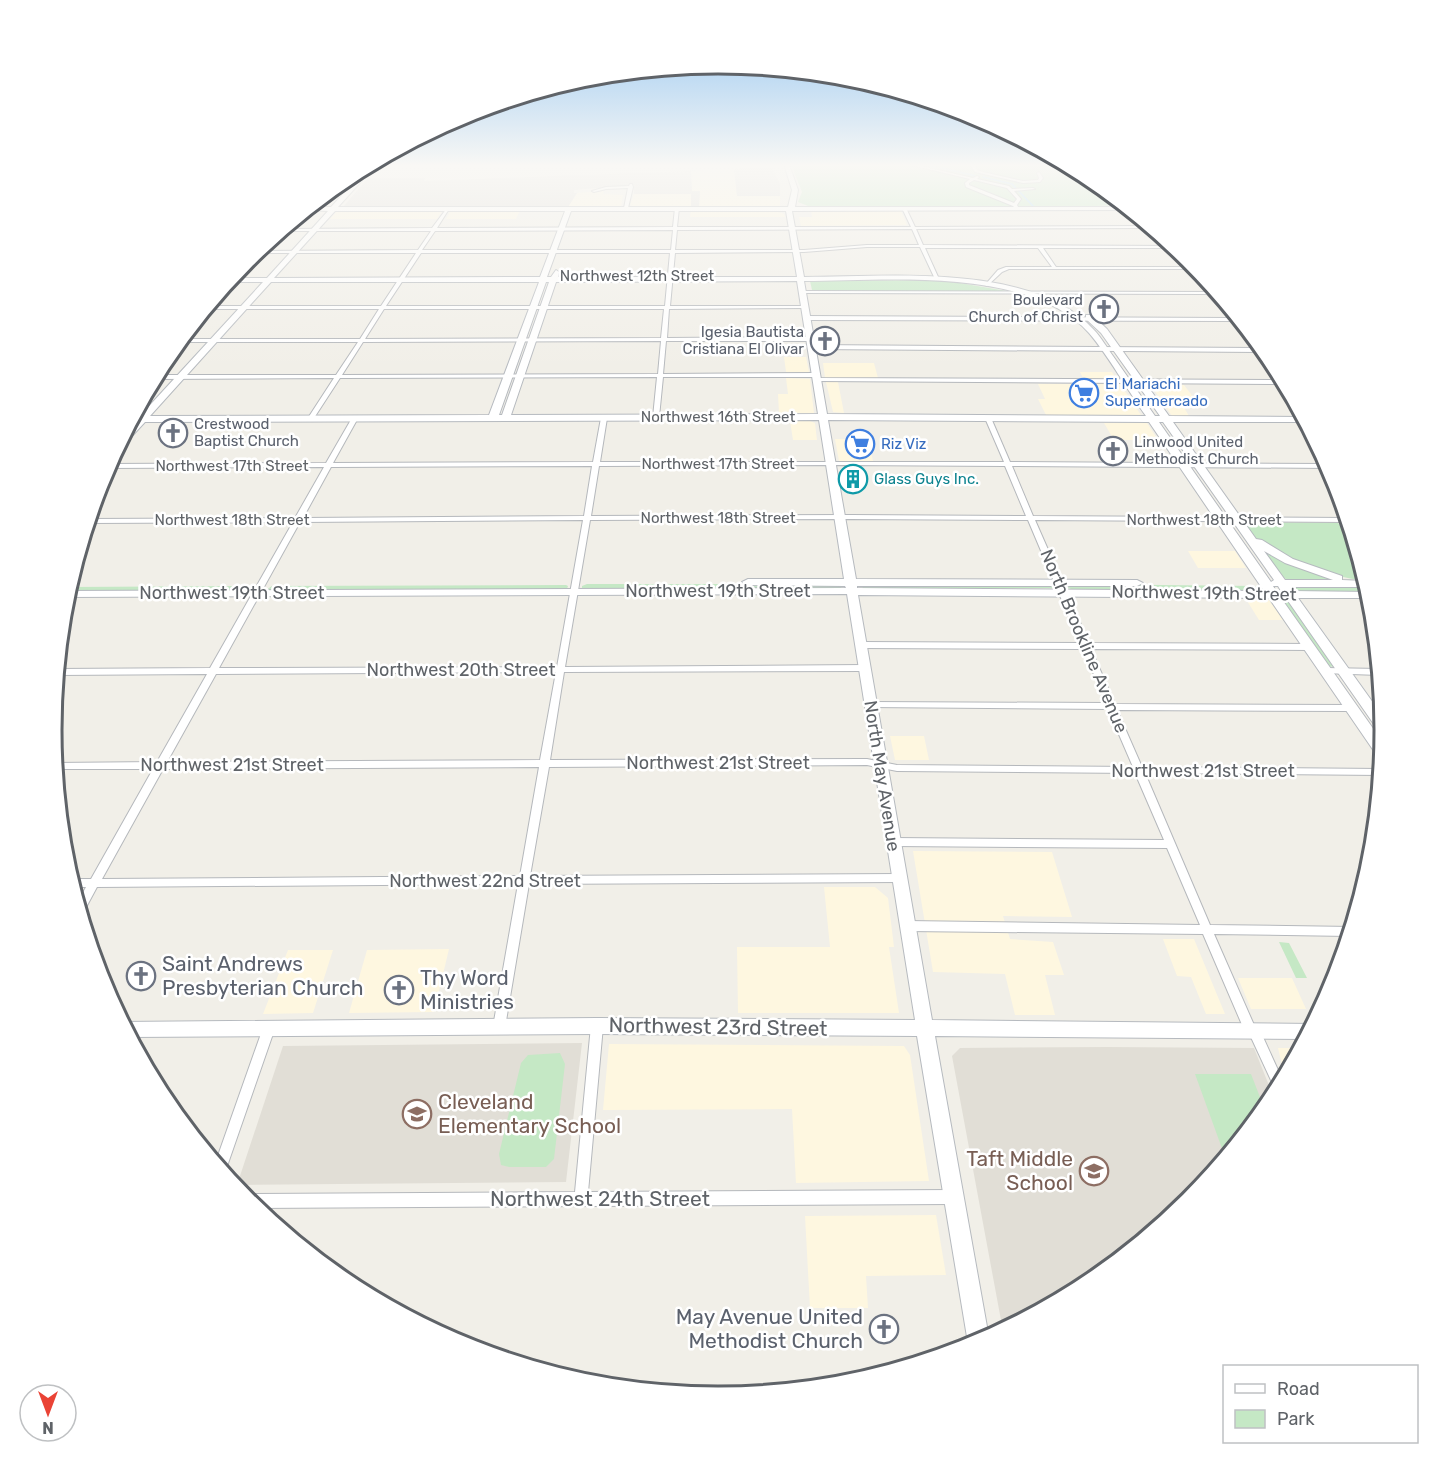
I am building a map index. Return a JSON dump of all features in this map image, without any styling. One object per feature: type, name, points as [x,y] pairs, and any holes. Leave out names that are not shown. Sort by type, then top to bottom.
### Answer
[{"type":"street","points":[[136,426],[313,232]]},
{"type":"street","points":[[311,418],[432,232]]},
{"type":"street","points":[[493,418],[561,232]]},
{"type":"street","points":[[506,418],[570,232]]},
{"type":"street","points":[[657,417],[675,232]]},
{"type":"street","name":"North May Avenue","points":[[793,232],[924,1029],[977,1333]]},
{"type":"street","points":[[915,232],[936,277]]},
{"type":"street","points":[[269,252],[796,251],[860,246],[1162,247]]},
{"type":"street","points":[[1040,247],[1055,268]]},
{"type":"street","points":[[987,285],[1000,271],[1008,268],[1184,268]]},
{"type":"street","name":"Northwest 12th Street","points":[[242,279],[936,277],[968,274],[994,278],[1041,296]]},
{"type":"street","name":"Northwest 12th Street","points":[[936,277],[1041,296],[1207,293]]},
{"type":"street","points":[[803,292],[1023,292]]},
{"type":"street","points":[[1041,296],[1078,319],[1092,332],[1374,741]]},
{"type":"street","points":[[1041,296],[1067,304],[1091,319],[1104,331],[1374,714]]},
{"type":"street","points":[[216,308],[806,307]]},
{"type":"street","points":[[807,318],[1230,320]]},
{"type":"street","points":[[190,341],[665,339],[1104,349],[1253,350]]},
{"type":"street","points":[[165,377],[661,375],[1274,382]]},
{"type":"street","name":"Northwest 16th Street","points":[[143,419],[824,417],[1296,420]]},
{"type":"street","points":[[84,901],[355,418]]},
{"type":"street","points":[[499,1027],[604,418]]},
{"type":"street","name":"North Brookline Avenue","points":[[988,418],[1206,929],[1275,1077]]},
{"type":"street","name":"Northwest 17th Street","points":[[117,466],[831,464],[1319,466]]},
{"type":"street","name":"Northwest 18th Street","points":[[95,521],[840,518],[1340,520]]},
{"type":"street","points":[[1247,533],[1279,556],[1301,566],[1357,581]]},
{"type":"street","name":"Northwest 19th Street","points":[[1269,588],[1282,583],[1357,583]]},
{"type":"street","name":"Northwest 19th Street","points":[[78,585],[259,589]]},
{"type":"street","name":"Northwest 19th Street","points":[[76,594],[259,589],[852,586],[1269,588],[1289,594],[1360,595]]},
{"type":"street","points":[[862,645],[1310,647]]},
{"type":"street","name":"Northwest 20th Street","points":[[64,672],[865,668]]},
{"type":"street","points":[[1326,671],[1372,672]]},
{"type":"street","points":[[871,705],[1351,708]]},
{"type":"street","name":"Northwest 21st Street","points":[[63,766],[867,762],[897,768],[1373,772]]},
{"type":"street","points":[[893,842],[1169,844]]},
{"type":"street","name":"Northwest 22nd Street","points":[[80,883],[899,878]]},
{"type":"street","points":[[907,926],[1343,931]]},
{"type":"street","points":[[581,1199],[597,1026]]},
{"type":"street","name":"Northwest 23rd Street","points":[[133,1029],[597,1026],[1302,1031]]},
{"type":"street","points":[[223,1162],[269,1028]]},
{"type":"street","name":"Northwest 24th Street","points":[[260,1201],[955,1197]]},
{"type":"shaded area","points":[[784,357],[806,357],[809,372],[786,372]]},
{"type":"shaded area","points":[[823,363],[874,363],[878,378],[825,378]]},
{"type":"shaded area","name":"El Mariachi Supermercado","points":[[1080,372],[1112,372],[1141,415],[1046,415],[1038,399],[1045,399],[1038,384],[1086,384]]},
{"type":"shaded area","points":[[786,378],[810,379],[814,413],[779,413],[778,394],[788,394]]},
{"type":"shaded area","points":[[826,382],[838,382],[844,413],[833,412]]},
{"type":"shaded area","points":[[1150,384],[1184,385],[1200,406],[1183,406],[1189,416],[1172,416]]},
{"type":"shaded area","points":[[790,421],[815,423],[817,440],[793,440]]},
{"type":"shaded area","points":[[1104,423],[1147,423],[1158,440],[1114,440]]},
{"type":"shaded area","points":[[835,439],[868,439],[873,461],[839,461]]},
{"type":"shaded area","points":[[1188,551],[1235,551],[1246,568],[1198,568]]},
{"type":"shaded area","points":[[1244,596],[1268,596],[1284,620],[1259,620]]},
{"type":"shaded area","points":[[890,736],[924,736],[929,760],[895,760]]},
{"type":"shaded area","points":[[913,851],[1052,852],[1072,917],[1003,916],[1010,939],[1053,942],[1064,975],[1045,975],[1055,1015],[1015,1015],[1005,974],[933,972]]},
{"type":"shaded area","points":[[824,887],[875,887],[888,898],[894,947],[889,947],[899,1013],[738,1013],[737,947],[830,947]]},
{"type":"shaded area","points":[[1163,939],[1194,939],[1225,1014],[1206,1014],[1191,977],[1177,976]]},
{"type":"shaded area","points":[[449,949],[434,1012],[349,1013],[367,950]]},
{"type":"shaded area","points":[[288,950],[333,950],[313,1013],[263,1014]]},
{"type":"shaded area","points":[[1238,978],[1292,978],[1306,1009],[1251,1009]]},
{"type":"shaded area","name":"Cleveland Elementary School","points":[[582,1043],[566,1182],[245,1185],[239,1179],[283,1046]]},
{"type":"shaded area","points":[[609,1044],[904,1046],[910,1055],[929,1181],[796,1183],[792,1109],[603,1110]]},
{"type":"shaded area","name":"Taft Middle School","points":[[960,1048],[1254,1048],[1269,1087],[1212,1163],[1151,1224],[1083,1276],[1046,1299],[1001,1322],[952,1056]]},
{"type":"shaded area","points":[[1278,1048],[1293,1048],[1287,1059],[1282,1066]]},
{"type":"shaded area","points":[[936,1215],[946,1275],[866,1276],[868,1308],[810,1308],[805,1216]]},
{"type":"green space","points":[[942,280],[1007,291],[814,291],[810,281]]},
{"type":"green space","points":[[1252,522],[1338,523],[1343,529],[1357,580],[1317,570],[1282,556],[1254,537],[1246,525]]},
{"type":"green space","points":[[1263,550],[1342,580],[1287,580]]},
{"type":"green space","points":[[587,584],[838,584],[843,586],[839,589],[582,589],[582,586]]},
{"type":"green space","points":[[1048,584],[1054,588],[863,588],[861,585]]},
{"type":"green space","points":[[1070,584],[1254,586],[1261,589],[1258,591],[1073,590],[1067,587]]},
{"type":"green space","points":[[566,585],[567,589],[266,590],[272,586]]},
{"type":"green space","points":[[1293,585],[1358,585],[1360,592],[1299,592],[1292,588]]},
{"type":"green space","points":[[250,586],[253,588],[247,591],[76,592],[78,587]]},
{"type":"green space","points":[[1281,598],[1287,598],[1334,667],[1328,666]]},
{"type":"green space","points":[[1279,942],[1289,943],[1307,978],[1296,978]]},
{"type":"green space","points":[[560,1053],[565,1064],[554,1159],[546,1167],[501,1165],[499,1154],[521,1063],[528,1055]]},
{"type":"green space","points":[[1195,1074],[1251,1074],[1261,1099],[1223,1150]]},
{"type":"place","name":"Boulevard Church of Christ","points":[[1104,309]]},
{"type":"place","name":"Igesia Bautista Cristiana El Olivar","points":[[825,341]]},
{"type":"place","name":"El Mariachi Supermercado","points":[[1084,393]]},
{"type":"place","name":"Crestwood Baptist Church","points":[[173,433]]},
{"type":"place","name":"Riz Viz","points":[[860,444]]},
{"type":"place","name":"Linwood United Methodist Church","points":[[1113,451]]},
{"type":"place","name":"Glass Guys Inc.","points":[[853,479]]},
{"type":"place","name":"Saint Andrews Presbyterian Church","points":[[141,976]]},
{"type":"place","name":"Thy Word Ministries","points":[[399,990]]},
{"type":"place","name":"Cleveland Elementary School","points":[[417,1114]]},
{"type":"place","name":"Taft Middle School","points":[[1094,1171]]},
{"type":"place","name":"May Avenue United Methodist Church","points":[[884,1329]]}]
